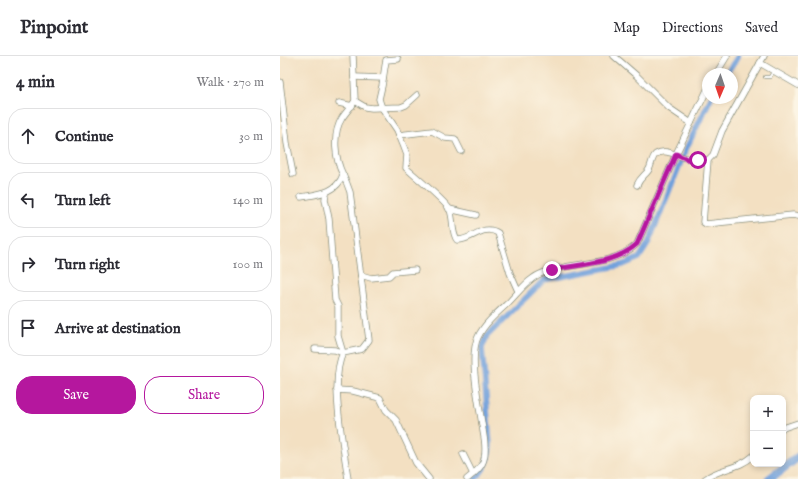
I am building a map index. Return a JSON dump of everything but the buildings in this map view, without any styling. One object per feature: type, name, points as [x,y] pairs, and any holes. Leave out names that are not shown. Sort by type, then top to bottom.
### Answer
[{"type":"street","points":[[316,349],[335,350],[343,353],[362,349],[369,340],[350,192],[336,152],[336,138],[342,119],[354,103],[353,56]]},
{"type":"street","points":[[614,56],[637,76],[669,108],[691,123]]},
{"type":"street","points":[[720,68],[727,56]]},
{"type":"street","points":[[764,56],[722,131],[713,155],[708,160],[703,222],[704,224],[793,215],[798,216]]},
{"type":"street","points":[[398,59],[386,60],[379,99],[382,108],[399,135],[407,155],[406,168],[449,209],[453,222],[454,237],[457,240],[461,240],[480,231],[494,230],[498,233],[510,273],[518,291]]},
{"type":"street","points":[[760,63],[773,72],[798,85]]},
{"type":"street","points":[[354,77],[383,78]]},
{"type":"street","points":[[280,82],[287,143],[293,174]]},
{"type":"street","points":[[339,103],[354,103],[365,107],[382,108],[406,105],[417,95]]},
{"type":"street","points":[[467,479],[482,464],[485,455],[475,367],[474,346],[478,336],[489,321],[518,291],[528,282],[544,272],[611,259],[628,252],[637,244],[676,154],[702,100]]},
{"type":"street","points":[[399,135],[432,131],[444,138],[455,139],[461,151]]},
{"type":"street","points":[[637,185],[639,179],[649,170],[652,160],[656,154],[665,152],[676,154],[687,159],[708,160]]},
{"type":"street","points":[[301,197],[326,193],[335,189],[343,175]]},
{"type":"street","points":[[326,193],[325,199],[329,220],[335,300],[338,306],[338,336],[343,353],[340,358],[337,390],[348,479]]},
{"type":"street","points":[[449,209],[476,215]]},
{"type":"street","points":[[361,275],[373,281],[389,276],[393,272],[415,270]]},
{"type":"street","points":[[337,390],[353,391],[380,398],[386,410],[396,420],[416,463],[430,479]]},
{"type":"street","points":[[786,427],[798,423]]},
{"type":"street","points":[[463,454],[473,474]]},
{"type":"street","points":[[705,479],[740,466],[750,458]]},
{"type":"lane","points":[[765,77],[770,77],[773,72]]},
{"type":"waterway","points":[[730,68],[738,56]]},
{"type":"waterway","points":[[475,479],[486,464],[490,445],[482,348],[487,336],[544,280],[623,265],[639,258],[648,244],[687,147],[708,104]]},
{"type":"waterway","points":[[769,479],[798,457]]},
{"type":"route","points":[[552,270],[611,259],[628,252],[637,244],[676,154],[687,159],[698,160]]}]
